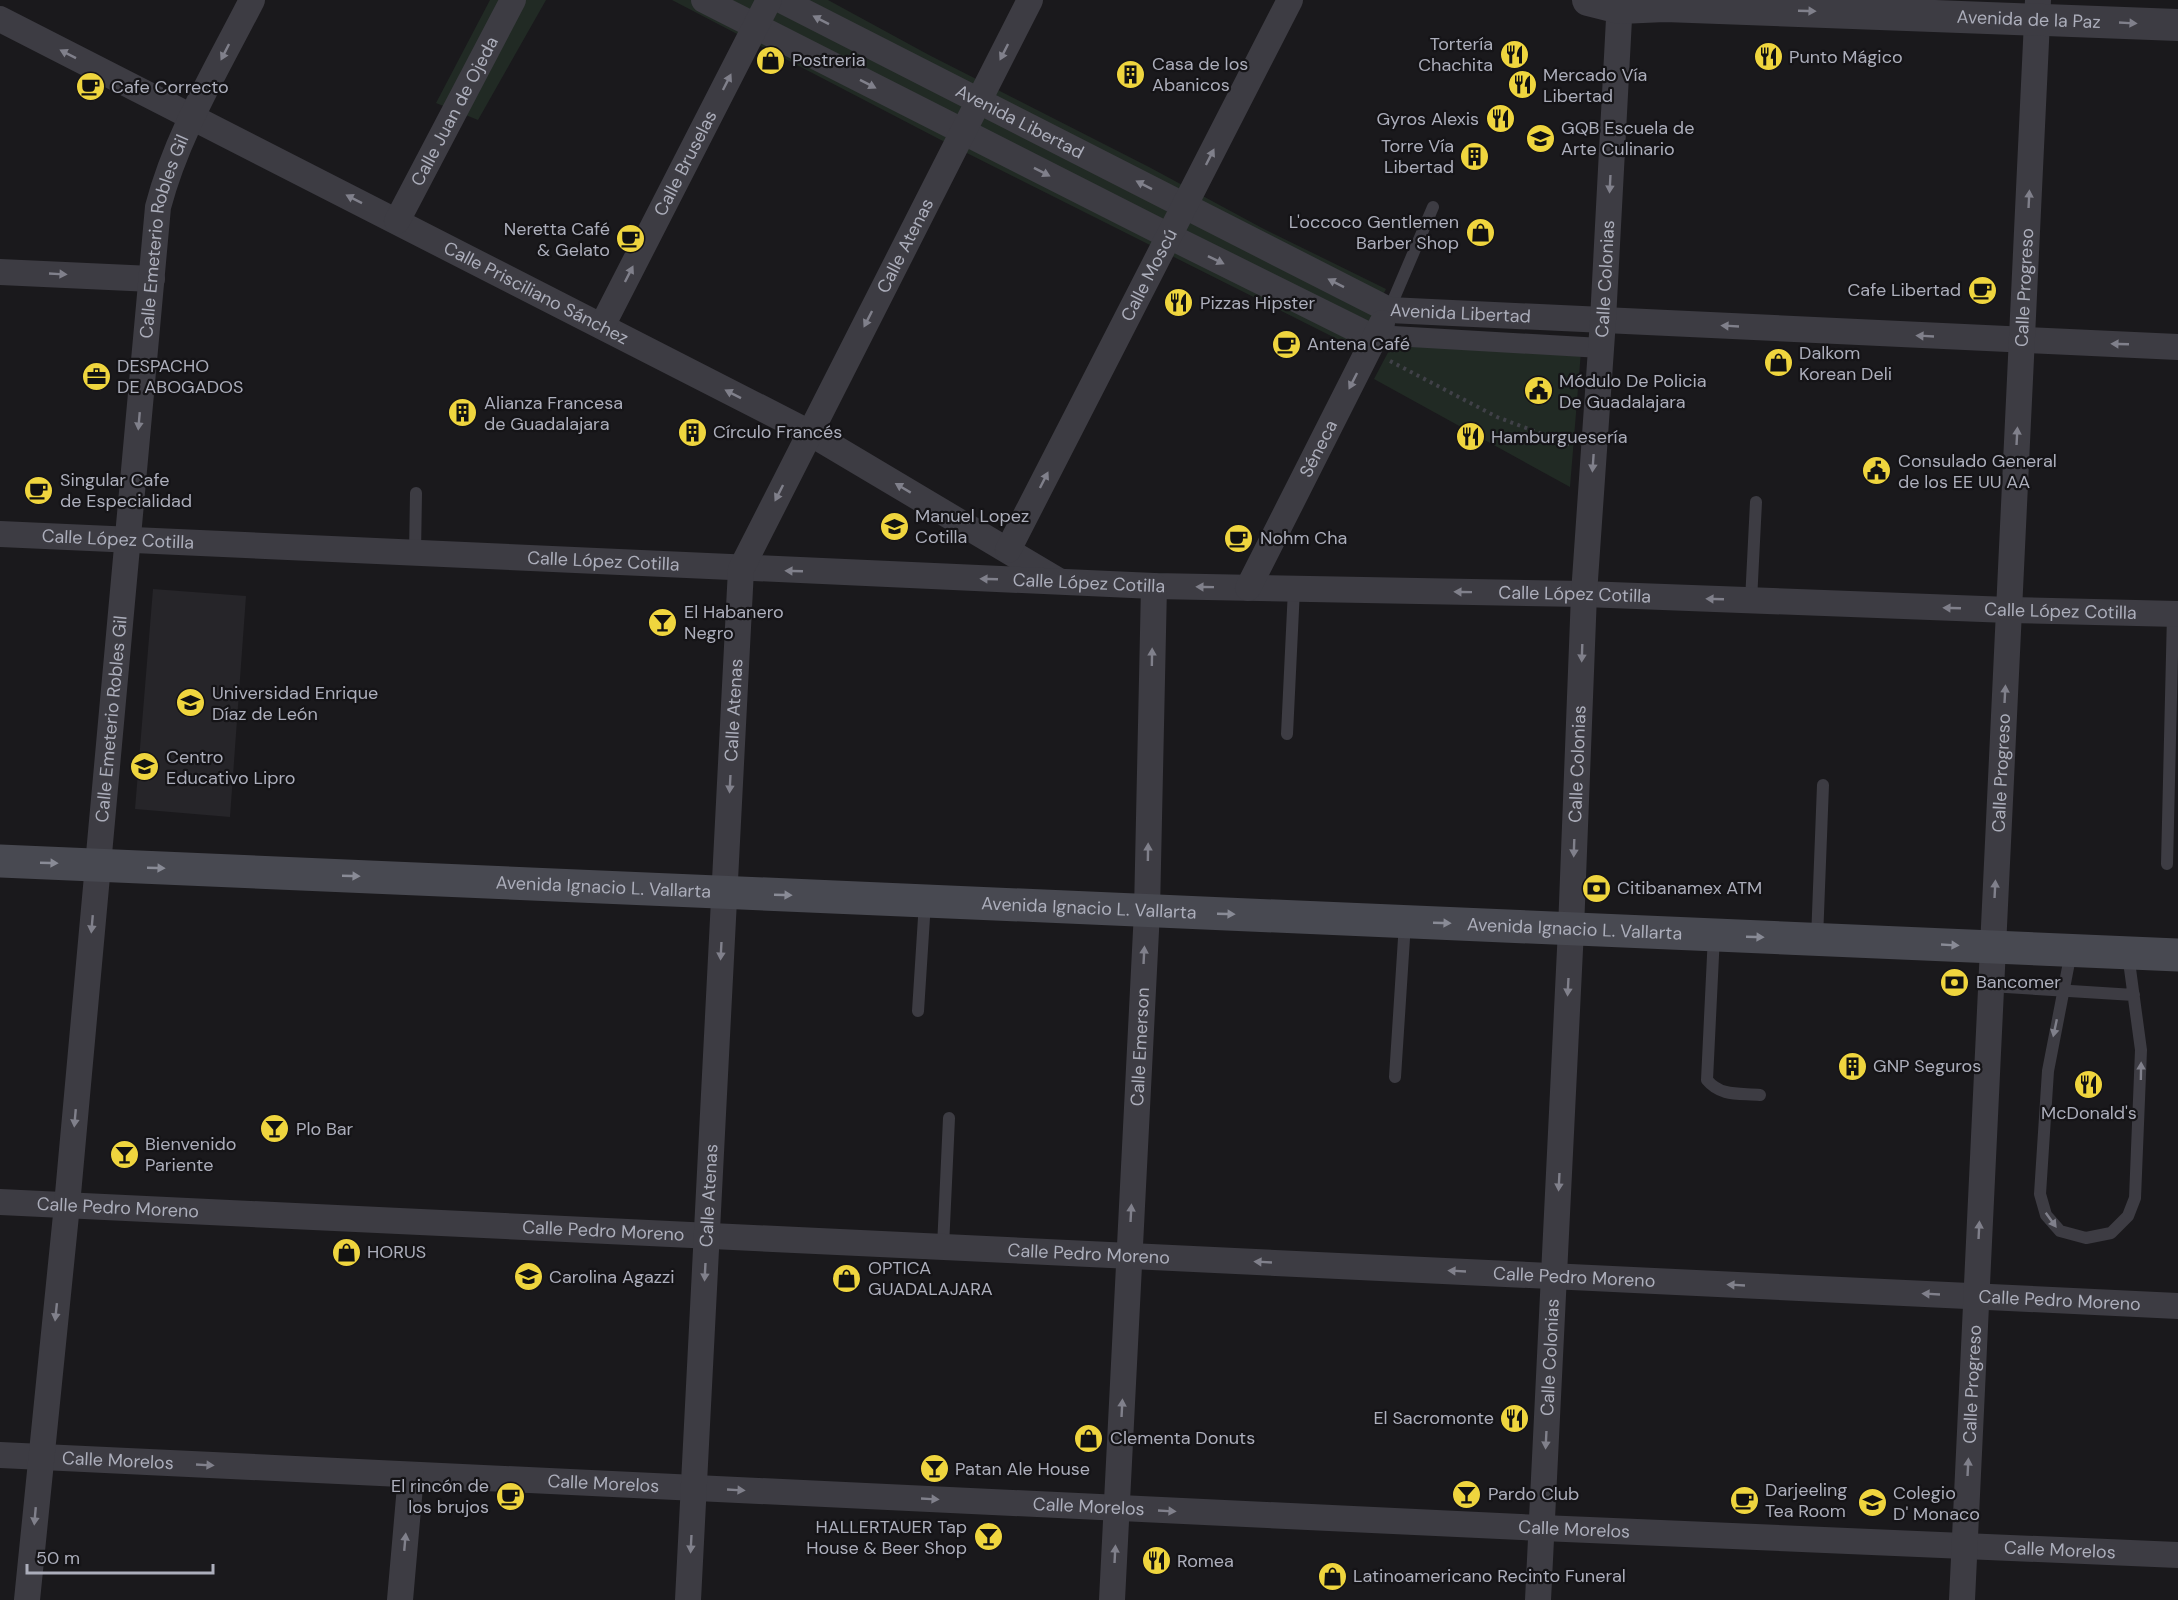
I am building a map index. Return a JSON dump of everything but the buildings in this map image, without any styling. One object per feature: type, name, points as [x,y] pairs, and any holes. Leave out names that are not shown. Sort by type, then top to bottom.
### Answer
[{"type":"main road","name":"Avenida Ignacio L. Vallarta","points":[[0,861],[2178,955]]},
{"type":"street","name":"Calle Emeterio Robles Gil","points":[[27,1600],[67,1205],[158,207],[166,177],[192,116],[252,0]]},
{"type":"street","name":"Calle Juan de Ojeda","points":[[397,221],[513,0]]},
{"type":"street","name":"Avenida Libertad","points":[[704,0],[1373,340]]},
{"type":"street","name":"Calle Bruselas","points":[[602,326],[769,0]]},
{"type":"street","name":"Avenida Libertad","points":[[781,0],[1389,310],[2178,347]]},
{"type":"street","name":"Calle Atenas","points":[[688,1600],[741,568],[1030,0]]},
{"type":"street","name":"Calle Moscú","points":[[1008,550],[1290,0]]},
{"type":"street","name":"Avenida de la Paz","points":[[1588,0],[1596,4],[1660,3],[2038,10],[2178,26]]},
{"type":"street","name":"Calle Colonias","points":[[1538,1600],[1571,929],[1584,594],[1603,320],[1620,4]]},
{"type":"street","name":"Calle Progreso","points":[[1962,1600],[2038,10]]},
{"type":"street","name":"Calle Prisciliano Sánchez","points":[[0,19],[810,433],[1061,582]]},
{"type":"street","points":[[0,272],[152,279]]},
{"type":"street","name":"Séneca","points":[[1248,588],[1389,310]]},
{"type":"street","points":[[1373,340],[1601,348]]},
{"type":"street","name":"Calle López Cotilla","points":[[0,534],[1154,586],[1584,594],[2175,614]]},
{"type":"street","name":"Calle Emerson","points":[[1112,1600],[1146,910],[1154,586]]},
{"type":"street","name":"Calle Pedro Moreno","points":[[0,1202],[2178,1306]]},
{"type":"street","name":"Calle Morelos","points":[[0,1455],[1542,1528],[2178,1555]]},
{"type":"street","points":[[400,1600],[411,1475]]},
{"type":"lane","points":[[1389,310],[1433,207]]},
{"type":"lane","points":[[415,554],[416,493]]},
{"type":"lane","points":[[1751,601],[1756,502]]},
{"type":"lane","points":[[1287,734],[1294,589]]},
{"type":"lane","points":[[2167,864],[2175,614]]},
{"type":"lane","points":[[1817,939],[1823,784]]},
{"type":"lane","points":[[918,1011],[925,901]]},
{"type":"lane","points":[[1395,1077],[1405,922]]},
{"type":"lane","points":[[1714,935],[1707,1080],[1714,1089],[1724,1092],[1760,1095]]},
{"type":"lane","points":[[2071,950],[2048,1071],[2040,1194],[2046,1215],[2060,1231],[2086,1238],[2111,1233],[2128,1216],[2135,1198],[2141,1050],[2128,953]]},
{"type":"lane","points":[[1990,986],[2134,995]]},
{"type":"lane","points":[[943,1247],[949,1118]]},
{"type":"path","points":[[1373,340],[1497,417],[1573,446],[1594,449]]},
{"type":"shaded area","points":[[490,0],[546,0],[478,120],[436,103]]},
{"type":"shaded area","points":[[672,0],[828,0],[1262,228],[1386,289],[1357,349],[939,139]]},
{"type":"shaded area","points":[[1582,339],[1570,487],[1374,379],[1394,341]]},
{"type":"shaded area","name":"Universidad Enrique Díaz de León","points":[[153,589],[246,596],[230,817],[135,809]]},
{"type":"place","name":"Tortería Chachita","points":[[1514,54]]},
{"type":"place","name":"Punto Mágico","points":[[1768,57]]},
{"type":"place","name":"Postreria","points":[[771,60]]},
{"type":"place","name":"Casa de los Abanicos","points":[[1131,74]]},
{"type":"place","name":"Mercado Vía Libertad","points":[[1522,85]]},
{"type":"place","name":"Cafe Correcto","points":[[90,87]]},
{"type":"place","name":"Gyros Alexis","points":[[1500,119]]},
{"type":"place","name":"GQB Escuela de Arte Culinario","points":[[1540,138]]},
{"type":"place","name":"Torre Vía Libertad","points":[[1475,156]]},
{"type":"place","name":"L'occoco Gentlemen Barber Shop","points":[[1480,232]]},
{"type":"place","name":"Neretta Café & Gelato","points":[[631,239]]},
{"type":"place","name":"Cafe Libertad","points":[[1982,290]]},
{"type":"place","name":"Pizzas Hipster","points":[[1179,303]]},
{"type":"place","name":"Antena Café","points":[[1286,344]]},
{"type":"place","name":"Dalkom Korean Deli","points":[[1778,363]]},
{"type":"place","name":"DESPACHO DE ABOGADOS","points":[[96,376]]},
{"type":"place","name":"Módulo De Policia De Guadalajara","points":[[1538,391]]},
{"type":"place","name":"Alianza Francesa de Guadalajara","points":[[463,413]]},
{"type":"place","name":"Círculo Francés","points":[[692,432]]},
{"type":"place","name":"Hamburguesería","points":[[1470,437]]},
{"type":"place","name":"Consulado General de los EE UU AA","points":[[1877,471]]},
{"type":"place","name":"Singular Cafe de Especialidad","points":[[39,490]]},
{"type":"place","name":"Manuel Lopez Cotilla","points":[[894,526]]},
{"type":"place","name":"Nohm Cha","points":[[1239,538]]},
{"type":"place","name":"El Habanero Negro","points":[[663,622]]},
{"type":"place","name":"Universidad Enrique Díaz de León","points":[[191,703]]},
{"type":"place","name":"Centro Educativo Lipro","points":[[145,767]]},
{"type":"place","name":"Citibanamex ATM","points":[[1596,888]]},
{"type":"place","name":"Bancomer","points":[[1955,982]]},
{"type":"place","name":"GNP Seguros","points":[[1852,1066]]},
{"type":"place","name":"McDonald's","points":[[2089,1084]]},
{"type":"place","name":"Plo Bar","points":[[275,1129]]},
{"type":"place","name":"Bienvenido Pariente","points":[[124,1154]]},
{"type":"place","name":"HORUS","points":[[346,1252]]},
{"type":"place","name":"Carolina Agazzi","points":[[528,1277]]},
{"type":"place","name":"OPTICA GUADALAJARA","points":[[847,1278]]},
{"type":"place","name":"El Sacromonte","points":[[1515,1418]]},
{"type":"place","name":"Clementa Donuts","points":[[1089,1438]]},
{"type":"place","name":"Patan Ale House","points":[[934,1469]]},
{"type":"place","name":"Pardo Club","points":[[1467,1494]]},
{"type":"place","name":"El rincón de los brujos","points":[[510,1496]]},
{"type":"place","name":"Darjeeling Tea Room","points":[[1744,1500]]},
{"type":"place","name":"Colegio D' Monaco","points":[[1872,1503]]},
{"type":"place","name":"HALLERTAUER Tap House & Beer Shop","points":[[988,1537]]},
{"type":"place","name":"Romea","points":[[1156,1561]]},
{"type":"place","name":"Latinoamericano Recinto Funeral","points":[[1332,1576]]}]
